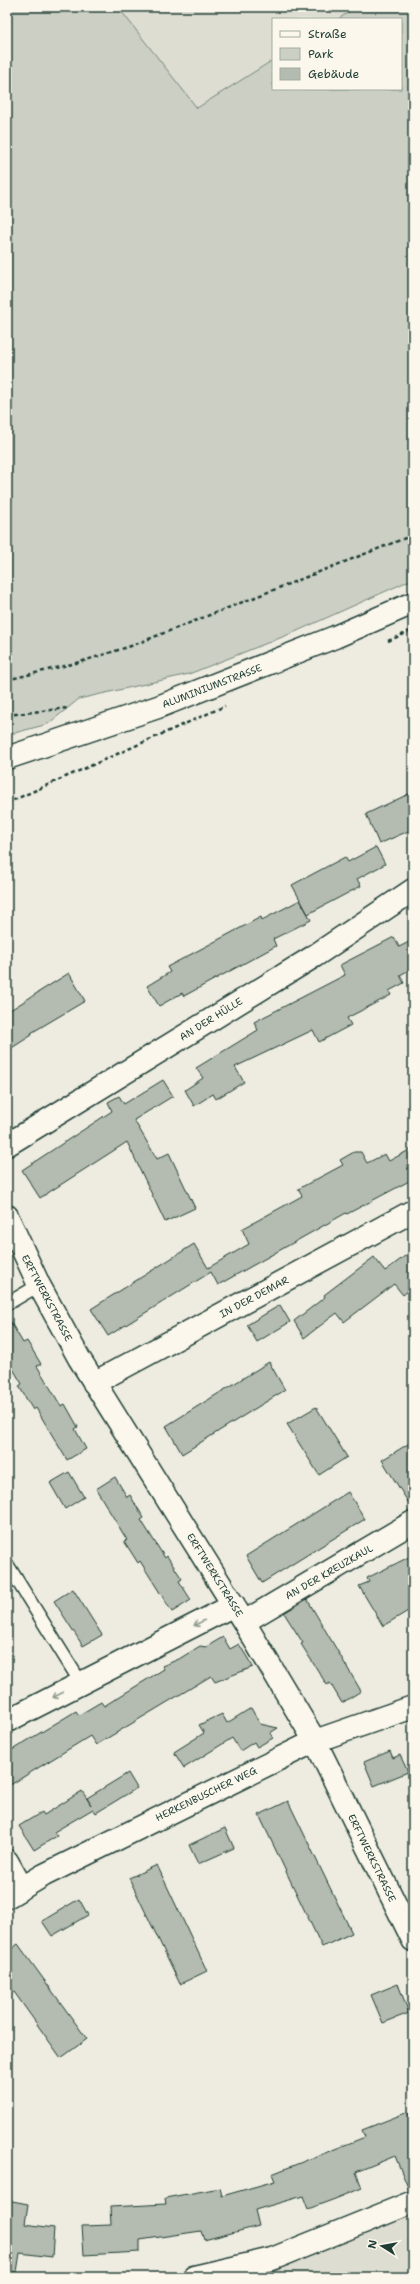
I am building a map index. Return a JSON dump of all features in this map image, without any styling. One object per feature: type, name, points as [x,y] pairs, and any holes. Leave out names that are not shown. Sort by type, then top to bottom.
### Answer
[{"type":"street","name":"ALUMINIUMSTRASSE","points":[[7,758],[158,707],[335,637],[413,603]]},
{"type":"street","name":"AN DER HÜLLE","points":[[7,1145],[319,953],[413,890]]},
{"type":"street","name":"IN DER DEMAR","points":[[94,1383],[413,1211]]},
{"type":"street","name":"ERFTWERKSTRASSE","points":[[7,1216],[39,1285],[94,1383],[239,1613],[315,1741],[413,1940]]},
{"type":"street","name":"AN DER KREUZKAUL","points":[[239,1613],[413,1522]]},
{"type":"street","points":[[7,1721],[81,1683],[239,1613]]},
{"type":"street","name":"HERKENBUSCHER WEG","points":[[15,1892],[50,1872],[315,1741],[413,1707]]},
{"type":"street","points":[[7,1861],[15,1892]]},
{"type":"street","points":[[194,2277],[272,2259],[413,2202]]},
{"type":"lane","points":[[7,1304],[39,1285]]},
{"type":"lane","points":[[7,1564],[81,1683]]},
{"type":"path","points":[[7,680],[80,662],[131,646],[413,535]]},
{"type":"path","points":[[7,715],[68,708]]},
{"type":"path","points":[[7,804],[153,739]]},
{"type":"shaded area","points":[[118,7],[357,7],[340,18],[272,18],[272,61],[197,108]]},
{"type":"shaded area","points":[[413,2214],[413,2277],[245,2277],[303,2259]]},
{"type":"green space","points":[[7,7],[118,7],[197,108],[272,61],[272,90],[402,90],[402,18],[340,18],[357,7],[413,7],[413,579],[295,632],[189,674],[79,699],[48,724],[7,735]]},
{"type":"building","points":[[413,792],[413,829],[379,844],[366,814]]},
{"type":"building","points":[[376,847],[385,864],[357,879],[361,886],[308,914],[292,885],[345,857],[348,862]]},
{"type":"building","points":[[300,900],[311,920],[273,939],[276,946],[184,996],[182,993],[159,1006],[147,986],[170,972],[167,967],[261,917],[262,920]]},
{"type":"building","points":[[394,937],[399,947],[413,940],[413,968],[400,975],[404,983],[389,991],[391,995],[347,1018],[351,1025],[319,1042],[313,1030],[235,1067],[244,1082],[216,1099],[213,1094],[194,1106],[185,1090],[203,1078],[196,1068],[258,1030],[254,1022],[345,975],[340,965]]},
{"type":"building","points":[[69,973],[85,1001],[31,1033],[32,1035],[7,1051],[7,1012]]},
{"type":"building","points":[[163,1080],[173,1096],[134,1120],[157,1159],[169,1153],[195,1208],[165,1222],[127,1142],[40,1198],[22,1170],[112,1111],[108,1102],[119,1096],[124,1104]]},
{"type":"building","points":[[413,1148],[413,1179],[347,1214],[346,1213],[218,1285],[211,1272],[108,1336],[91,1309],[194,1244],[208,1268],[249,1244],[242,1229],[302,1196],[298,1189],[343,1165],[340,1160],[354,1152],[361,1152],[367,1163],[385,1154],[389,1161]]},
{"type":"building","points":[[413,1250],[413,1287],[403,1295],[394,1284],[344,1322],[337,1313],[304,1338],[294,1321],[325,1297],[324,1295],[374,1257],[385,1271]]},
{"type":"building","points":[[280,1305],[290,1322],[257,1342],[247,1325]]},
{"type":"building","points":[[7,1316],[23,1343],[27,1341],[41,1364],[37,1366],[61,1406],[65,1404],[78,1427],[75,1429],[86,1449],[67,1460],[36,1408],[33,1410],[27,1400],[19,1386],[22,1384],[7,1359]]},
{"type":"building","points":[[269,1362],[285,1390],[182,1454],[166,1426]]},
{"type":"building","points":[[316,1407],[347,1457],[319,1475],[287,1424]]},
{"type":"building","points":[[413,1441],[413,1510],[382,1460]]},
{"type":"building","points":[[69,1472],[84,1497],[65,1509],[50,1483]]},
{"type":"building","points":[[115,1477],[127,1497],[130,1495],[144,1518],[141,1520],[165,1558],[167,1556],[182,1579],[179,1581],[191,1600],[172,1612],[140,1561],[138,1563],[124,1541],[127,1540],[96,1489]]},
{"type":"building","points":[[348,1492],[365,1519],[262,1583],[246,1556]]},
{"type":"building","points":[[413,1555],[413,1608],[383,1626],[359,1586],[369,1582],[367,1578]]},
{"type":"building","points":[[73,1589],[102,1635],[83,1646],[54,1601]]},
{"type":"building","points":[[307,1599],[361,1691],[342,1703],[330,1683],[327,1685],[301,1644],[303,1643],[284,1613]]},
{"type":"building","points":[[223,1637],[230,1649],[239,1644],[253,1667],[215,1682],[211,1676],[96,1745],[90,1736],[7,1787],[7,1753],[76,1711],[79,1715],[101,1702],[104,1706],[164,1669],[162,1666],[179,1659],[200,1646],[206,1647]]},
{"type":"building","points":[[251,1708],[260,1724],[278,1728],[270,1733],[273,1738],[257,1747],[254,1742],[240,1751],[232,1738],[184,1768],[174,1752],[204,1733],[199,1725],[222,1714],[227,1723]]},
{"type":"building","points":[[390,1751],[393,1758],[400,1755],[408,1772],[374,1786],[364,1762]]},
{"type":"building","points":[[128,1773],[137,1788],[96,1813],[93,1809],[54,1832],[57,1836],[34,1850],[19,1826],[42,1812],[44,1815],[82,1791],[91,1805],[87,1798]]},
{"type":"building","points":[[288,1801],[352,1933],[322,1947],[259,1815]]},
{"type":"building","points":[[225,1828],[234,1848],[198,1864],[189,1845]]},
{"type":"building","points":[[157,1865],[207,1971],[180,1984],[129,1878]]},
{"type":"building","points":[[79,1899],[88,1915],[52,1936],[42,1921]]},
{"type":"building","points":[[18,1944],[87,2039],[61,2058],[7,1982],[7,1952]]},
{"type":"building","points":[[398,1984],[409,2013],[383,2023],[371,1995]]},
{"type":"building","points":[[408,2112],[413,2126],[413,2190],[409,2190],[395,2156],[356,2172],[362,2188],[335,2199],[308,2209],[303,2196],[255,2210],[259,2226],[204,2240],[201,2231],[140,2240],[140,2252],[84,2255],[82,2226],[111,2225],[110,2207],[166,2204],[165,2198],[220,2188],[222,2196],[275,2181],[272,2174],[365,2137],[362,2130]]},
{"type":"building","points":[[7,2200],[28,2204],[25,2224],[54,2228],[52,2257],[20,2253],[17,2272],[7,2271]]}]
